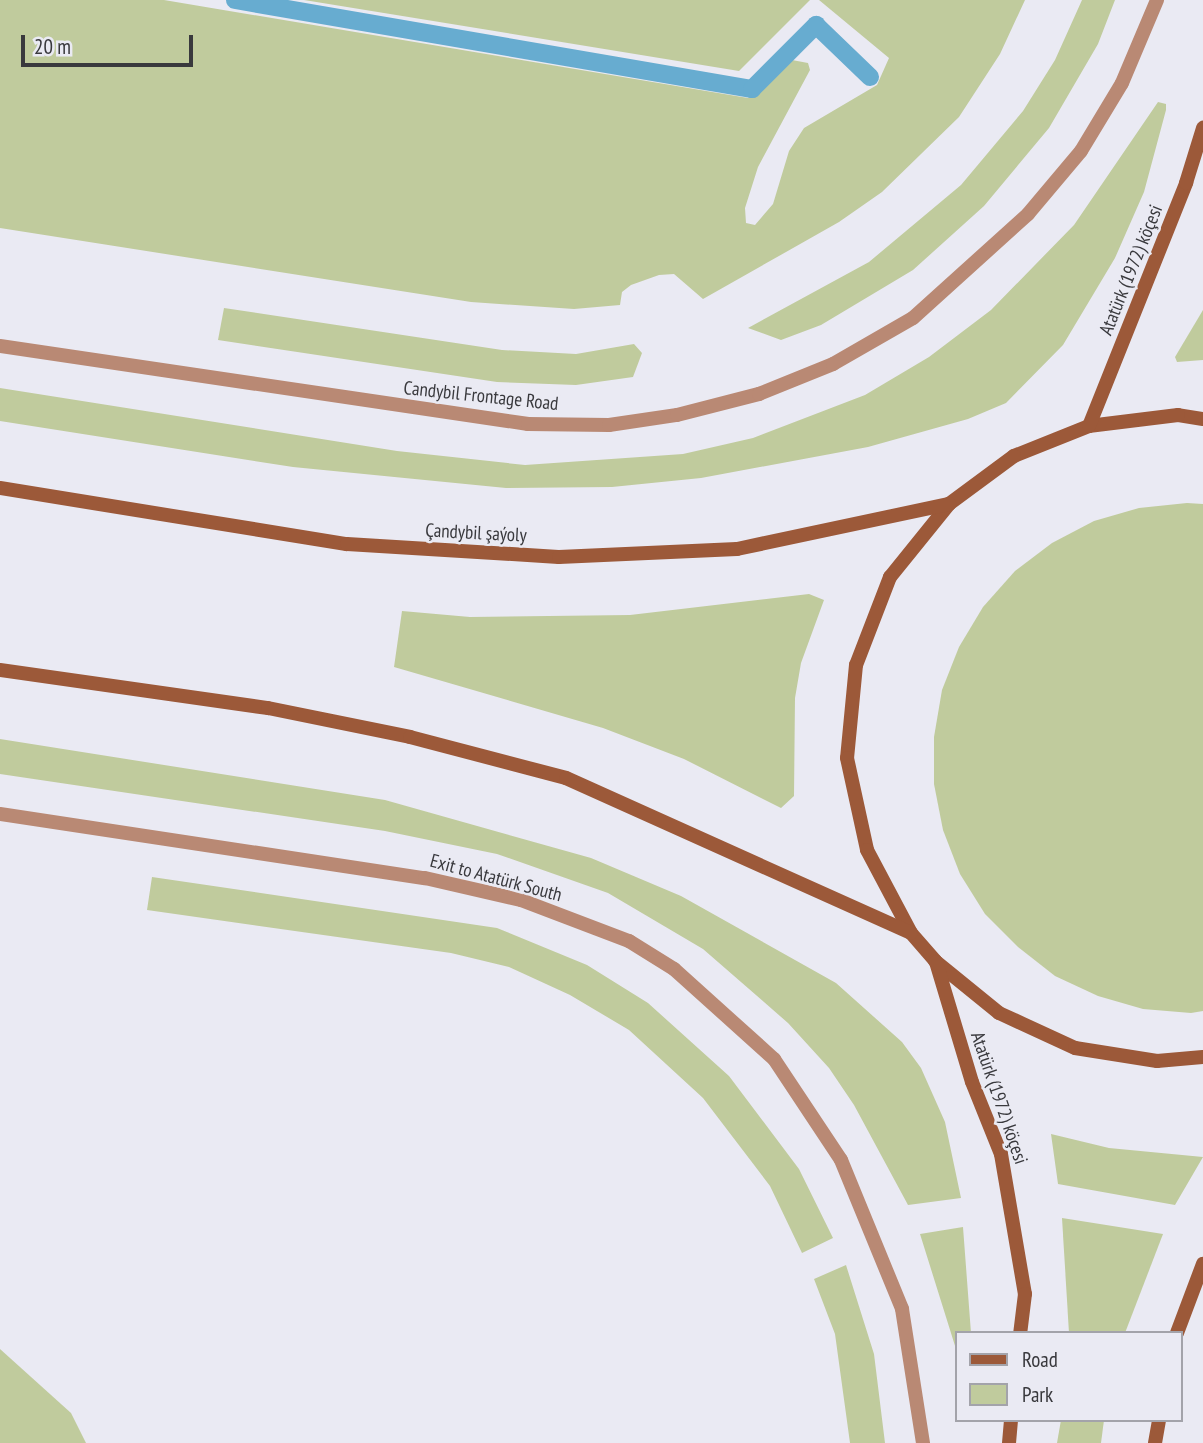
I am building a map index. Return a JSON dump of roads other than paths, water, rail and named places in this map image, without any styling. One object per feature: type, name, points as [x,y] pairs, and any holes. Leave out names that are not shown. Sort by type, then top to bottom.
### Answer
[{"type":"main road","name":"Atatürk (1972) köçesi","points":[[1089,426],[1186,183],[1203,128]]},
{"type":"main road","points":[[1203,419],[1178,415],[1089,426],[1014,456],[949,504],[890,577],[854,678],[847,758],[867,850],[911,933],[935,961],[999,1013],[1075,1048],[1157,1061],[1203,1057]]},
{"type":"main road","name":"Çandybil şaýoly","points":[[0,488],[347,544],[559,557],[737,549],[949,504]]},
{"type":"main road","points":[[0,670],[268,708],[410,737],[566,778],[911,933]]},
{"type":"main road","name":"Atatürk (1972) köçesi","points":[[935,961],[972,1082],[1001,1154],[1025,1294],[1020,1331]]},
{"type":"main road","points":[[1178,1331],[1203,1264]]},
{"type":"main road","points":[[1009,1443],[1011,1422]]},
{"type":"main road","points":[[1155,1443],[1158,1422]]},
{"type":"street","name":"Candybil Frontage Road","points":[[0,346],[528,424],[623,423],[677,415],[759,394],[834,363],[913,318],[1028,214],[1081,150],[1115,94],[1157,0]]},
{"type":"street","name":"Exit to Atatürk South","points":[[0,814],[425,878],[522,900],[629,941],[674,969],[774,1059],[841,1160],[902,1309],[923,1443]]},
{"type":"waterway","points":[[235,0],[752,89],[816,25],[870,77]]}]
